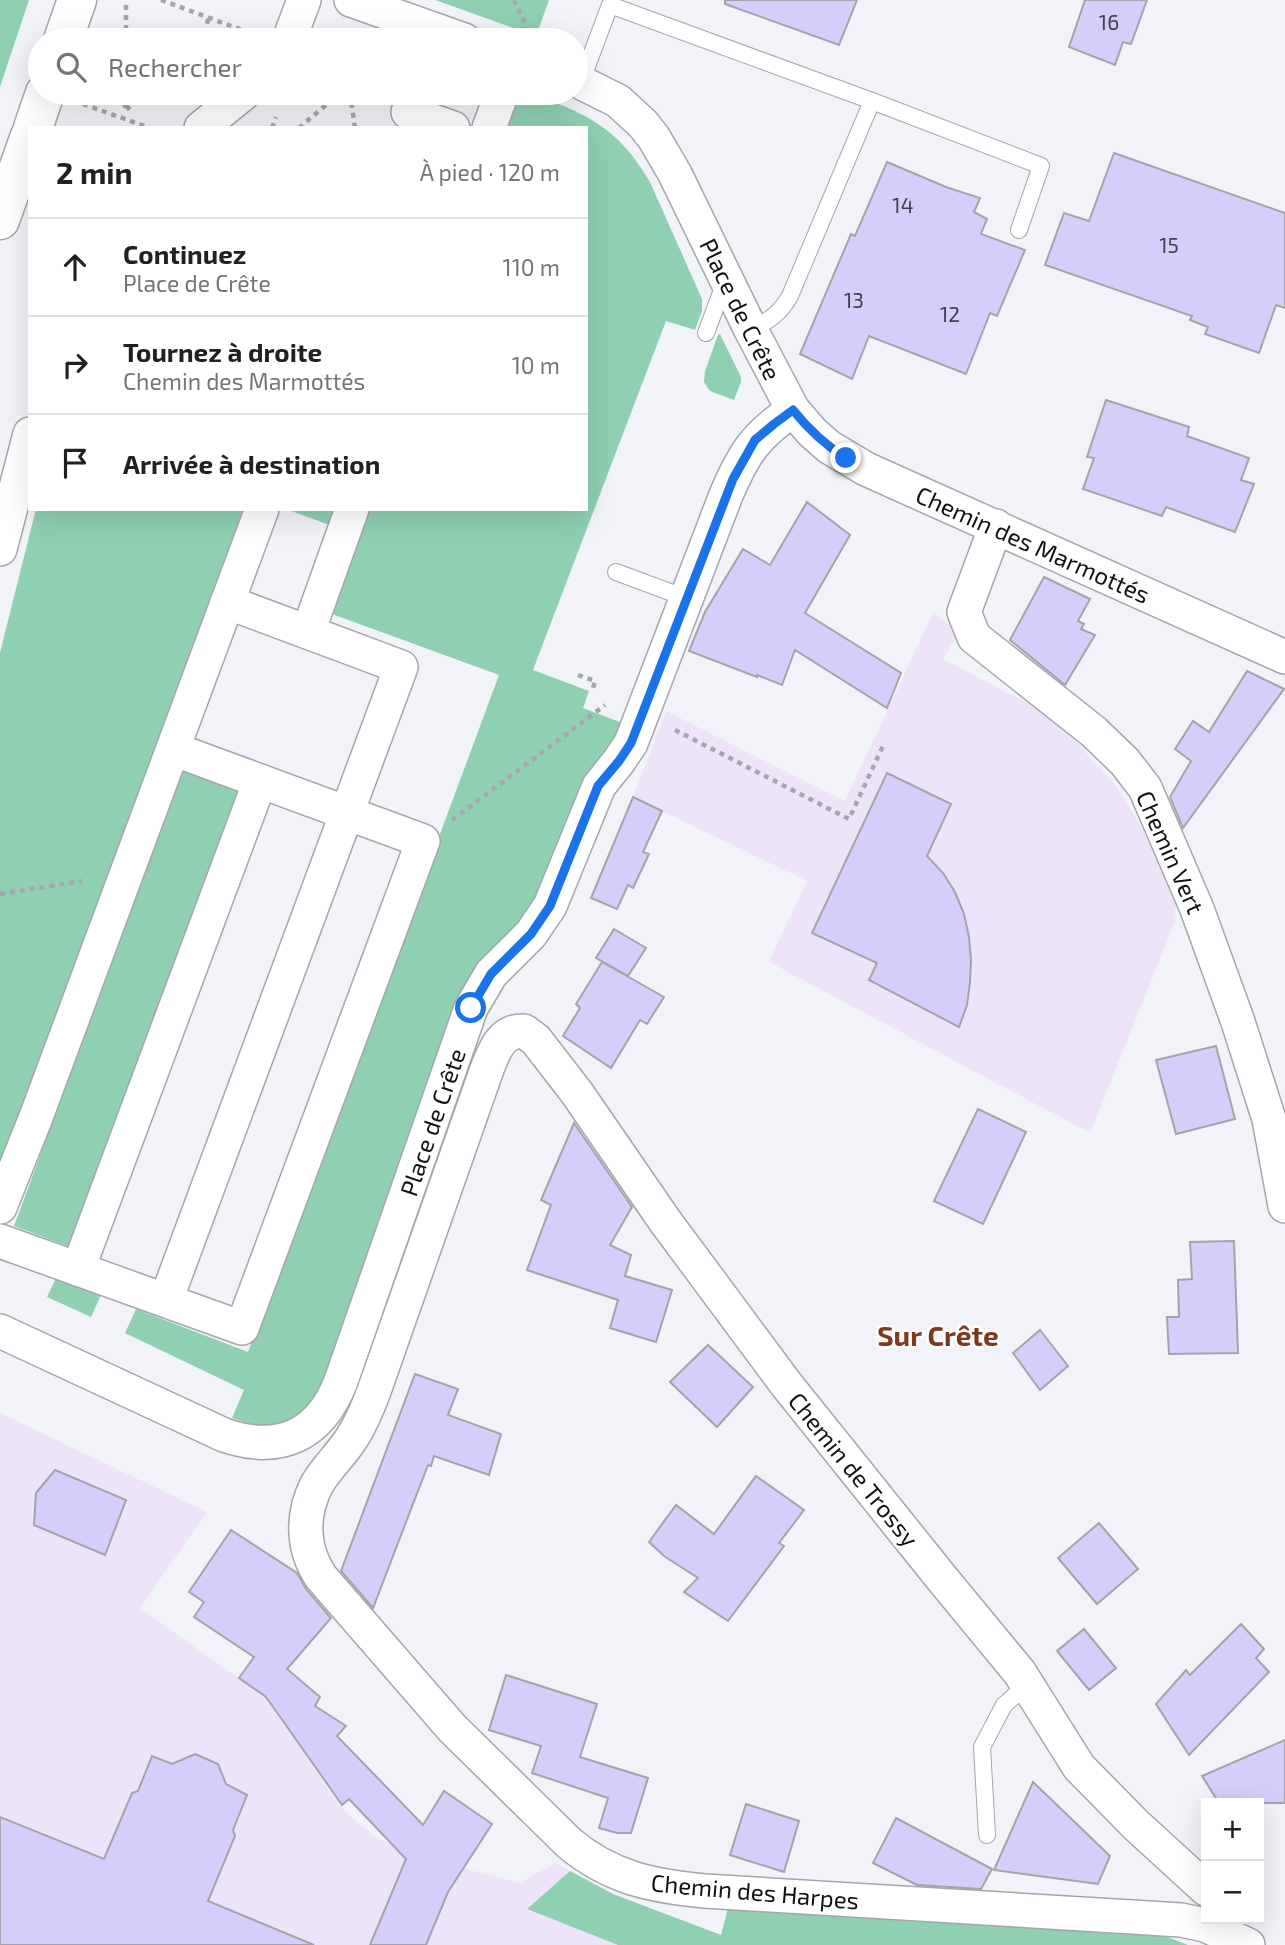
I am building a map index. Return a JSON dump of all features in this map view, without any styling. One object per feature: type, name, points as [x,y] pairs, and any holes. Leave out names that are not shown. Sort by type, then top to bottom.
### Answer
[{"type":"main road","points":[[67,28],[77,0]]},
{"type":"main road","points":[[35,126],[53,105]]},
{"type":"main road","points":[[0,220],[28,142]]},
{"type":"street","points":[[294,28],[304,0]]},
{"type":"street","points":[[351,0],[423,28]]},
{"type":"street","name":"Place de Crête","points":[[0,1331],[242,1441],[265,1444],[298,1434],[313,1425],[335,1398],[471,1008],[491,974],[531,934],[550,906],[598,786],[631,743],[685,598],[744,457],[755,440],[793,410],[726,280],[676,174],[654,138],[643,124],[618,102],[588,86]]},
{"type":"street","points":[[203,126],[229,105]]},
{"type":"street","points":[[490,126],[498,105]]},
{"type":"street","points":[[409,111],[448,126]]},
{"type":"street","name":"Chemin des Marmottés","points":[[793,410],[829,447],[866,469],[1285,657]]},
{"type":"street","points":[[0,549],[28,442]]},
{"type":"street","points":[[0,1207],[261,511]]},
{"type":"street","points":[[308,632],[351,511]]},
{"type":"street","name":"Chemin Vert","points":[[996,526],[964,612],[974,637],[1094,732],[1125,762],[1145,788],[1197,909],[1238,1022],[1269,1119],[1285,1206]]},
{"type":"street","points":[[166,1300],[401,667],[227,602]]},
{"type":"street","points":[[0,1241],[242,1328],[423,841],[173,749]]},
{"type":"street","points":[[78,1269],[260,781]]},
{"type":"street","name":"Place de Crête","points":[[309,1557],[306,1522],[312,1496],[353,1436],[374,1391],[492,1056],[510,1032],[524,1031]]},
{"type":"street","name":"Chemin de Trossy","points":[[524,1031],[536,1040],[571,1085],[665,1221],[786,1384],[1028,1684],[1079,1767],[1135,1824],[1201,1884]]},
{"type":"street","name":"Chemin des Harpes","points":[[309,1557],[321,1577],[459,1736],[569,1843],[583,1855],[614,1872],[655,1885],[705,1892],[1181,1920],[1205,1925],[1248,1945]]},
{"type":"street","points":[[1237,1924],[1256,1945]]},
{"type":"lane","points":[[588,57],[610,5],[1041,166],[1020,229]]},
{"type":"lane","points":[[751,330],[775,316],[790,296],[872,101]]},
{"type":"lane","points":[[706,333],[726,280]]},
{"type":"lane","points":[[616,572],[685,598]]},
{"type":"lane","points":[[987,1835],[982,1747],[1004,1705],[1028,1684]]},
{"type":"path","points":[[126,0],[126,28]]},
{"type":"path","points":[[161,0],[237,28]]},
{"type":"path","points":[[514,0],[526,23],[524,28]]},
{"type":"path","points":[[205,28],[209,18]]},
{"type":"path","points":[[84,105],[145,126]]},
{"type":"path","points":[[123,118],[125,105]]},
{"type":"path","points":[[125,111],[131,105]]},
{"type":"path","points":[[301,126],[326,105]]},
{"type":"path","points":[[351,105],[355,126]]},
{"type":"path","points":[[578,675],[595,681],[592,692]]},
{"type":"path","points":[[423,841],[610,701]]},
{"type":"path","points":[[674,729],[849,819],[883,746]]},
{"type":"path","points":[[0,894],[127,874]]},
{"type":"shaded area","points":[[933,613],[959,632],[943,659],[1033,706],[1072,737],[1116,786],[1144,831],[1176,899],[1175,922],[1090,1133],[769,962],[807,881],[633,797],[666,711],[845,801]]},
{"type":"shaded area","points":[[0,1413],[207,1512],[140,1608],[265,1697],[338,1804],[378,1839],[440,1862],[520,1883],[555,1863],[613,1894],[721,1935],[978,1924],[1149,1930],[1188,1945],[0,1945]]},
{"type":"green space","points":[[0,0],[29,0],[0,87]]},
{"type":"green space","points":[[435,0],[549,0],[539,28],[514,28]]},
{"type":"green space","points":[[517,105],[559,105],[584,115],[613,135],[638,163],[650,182],[702,299],[702,311],[695,330],[666,321],[533,670],[589,691],[583,708],[625,724],[532,907],[330,1376],[308,1409],[291,1420],[272,1425],[253,1425],[232,1418],[244,1390],[125,1333],[136,1309],[248,1352],[499,675],[332,614],[369,511],[588,511],[588,126],[509,126]]},
{"type":"green space","points":[[720,334],[741,377],[734,400],[710,391],[704,382],[705,371]]},
{"type":"green space","points":[[36,511],[242,511],[21,1112],[0,1160],[0,653]]},
{"type":"green space","points":[[291,511],[338,511],[332,526]]},
{"type":"green space","points":[[184,769],[240,790],[70,1247],[14,1226]]},
{"type":"green space","points":[[56,1278],[101,1295],[91,1317],[47,1297]]},
{"type":"green space","points":[[570,1871],[613,1894],[721,1935],[728,1908],[978,1924],[1149,1930],[1188,1945],[618,1945],[527,1909]]},
{"type":"building","points":[[725,0],[857,0],[839,45],[725,4]]},
{"type":"building","points":[[1085,0],[1147,0],[1131,44],[1123,42],[1115,65],[1069,47]]},
{"type":"building","points":[[1114,153],[1285,213],[1285,308],[1276,305],[1259,353],[1205,334],[1208,327],[1190,320],[1192,316],[1045,265],[1064,213],[1089,221]]},
{"type":"building","points":[[887,162],[980,198],[974,212],[987,219],[981,234],[1025,250],[997,316],[990,313],[966,374],[869,336],[852,379],[800,354],[851,234],[855,236]]},
{"type":"building","points":[[1106,400],[1189,427],[1187,436],[1249,458],[1241,480],[1254,484],[1235,532],[1166,507],[1162,516],[1083,489],[1094,458],[1087,457]]},
{"type":"building","points":[[807,502],[850,535],[805,613],[901,673],[887,708],[795,650],[782,685],[689,651],[705,612],[743,549],[770,565]]},
{"type":"building","points":[[1044,577],[1090,599],[1078,621],[1084,624],[1081,629],[1095,635],[1065,685],[1010,640]]},
{"type":"building","points":[[1247,671],[1284,689],[1183,828],[1170,797],[1191,761],[1175,749],[1193,721],[1209,732]]},
{"type":"building","points":[[887,773],[951,804],[927,856],[943,873],[955,892],[969,937],[970,982],[967,1005],[959,1027],[869,980],[877,963],[812,933]]},
{"type":"building","points":[[633,797],[662,811],[643,852],[649,854],[633,888],[628,885],[617,909],[591,898]]},
{"type":"building","points":[[614,929],[646,948],[628,976],[596,958]]},
{"type":"building","points":[[602,962],[664,997],[647,1024],[640,1020],[611,1068],[563,1036],[580,1008],[576,1004]]},
{"type":"building","points":[[1216,1046],[1235,1119],[1176,1134],[1156,1060]]},
{"type":"building","points":[[978,1109],[1026,1132],[983,1224],[934,1201]]},
{"type":"building","points":[[574,1123],[632,1207],[610,1245],[631,1255],[625,1276],[672,1290],[656,1342],[610,1328],[618,1300],[527,1270],[551,1205],[541,1200]]},
{"type":"building","points":[[1234,1241],[1238,1353],[1169,1354],[1167,1317],[1179,1317],[1178,1280],[1192,1279],[1190,1242]]},
{"type":"building","points":[[1040,1330],[1068,1366],[1040,1390],[1013,1353]]},
{"type":"building","points":[[708,1345],[753,1387],[717,1427],[670,1382]]},
{"type":"building","points":[[415,1374],[458,1389],[448,1415],[501,1434],[489,1475],[434,1456],[431,1466],[428,1465],[373,1608],[341,1571]]},
{"type":"building","points":[[55,1470],[126,1500],[105,1555],[34,1525],[36,1493]]},
{"type":"building","points":[[756,1476],[804,1510],[779,1543],[784,1546],[728,1621],[684,1592],[698,1578],[664,1556],[649,1542],[676,1505],[714,1534]]},
{"type":"building","points":[[1099,1523],[1138,1569],[1097,1604],[1058,1558]]},
{"type":"building","points":[[231,1530],[297,1573],[306,1589],[331,1618],[287,1669],[320,1697],[315,1706],[346,1726],[337,1736],[423,1825],[444,1791],[492,1824],[448,1892],[426,1945],[370,1945],[406,1859],[349,1799],[342,1805],[266,1697],[239,1678],[254,1657],[194,1617],[204,1602],[189,1592]]},
{"type":"building","points":[[1241,1624],[1264,1649],[1256,1658],[1269,1672],[1189,1755],[1156,1704],[1186,1670],[1190,1675]]},
{"type":"building","points":[[1084,1629],[1116,1668],[1089,1690],[1057,1651]]},
{"type":"building","points":[[506,1675],[597,1704],[580,1757],[648,1778],[631,1833],[617,1833],[599,1828],[608,1798],[532,1773],[541,1746],[489,1730]]},
{"type":"building","points":[[1285,1740],[1285,1803],[1264,1803],[1264,1798],[1216,1798],[1202,1776]]},
{"type":"building","points":[[195,1754],[218,1764],[226,1784],[247,1795],[233,1830],[235,1836],[208,1901],[314,1945],[0,1945],[0,1817],[104,1859],[132,1793],[138,1791],[152,1756],[172,1764]]},
{"type":"building","points":[[1033,1782],[1110,1856],[1098,1884],[994,1870]]},
{"type":"building","points":[[746,1804],[799,1821],[784,1872],[730,1855]]},
{"type":"building","points":[[896,1818],[992,1869],[981,1889],[917,1885],[873,1863]]},
{"type":"district","name":"Sur Crête","points":[[938,1335]]},
{"type":"route","points":[[471,1008],[491,974],[531,934],[550,906],[598,786],[631,743],[726,495],[748,450],[755,440],[793,410],[812,432],[846,458]]}]
